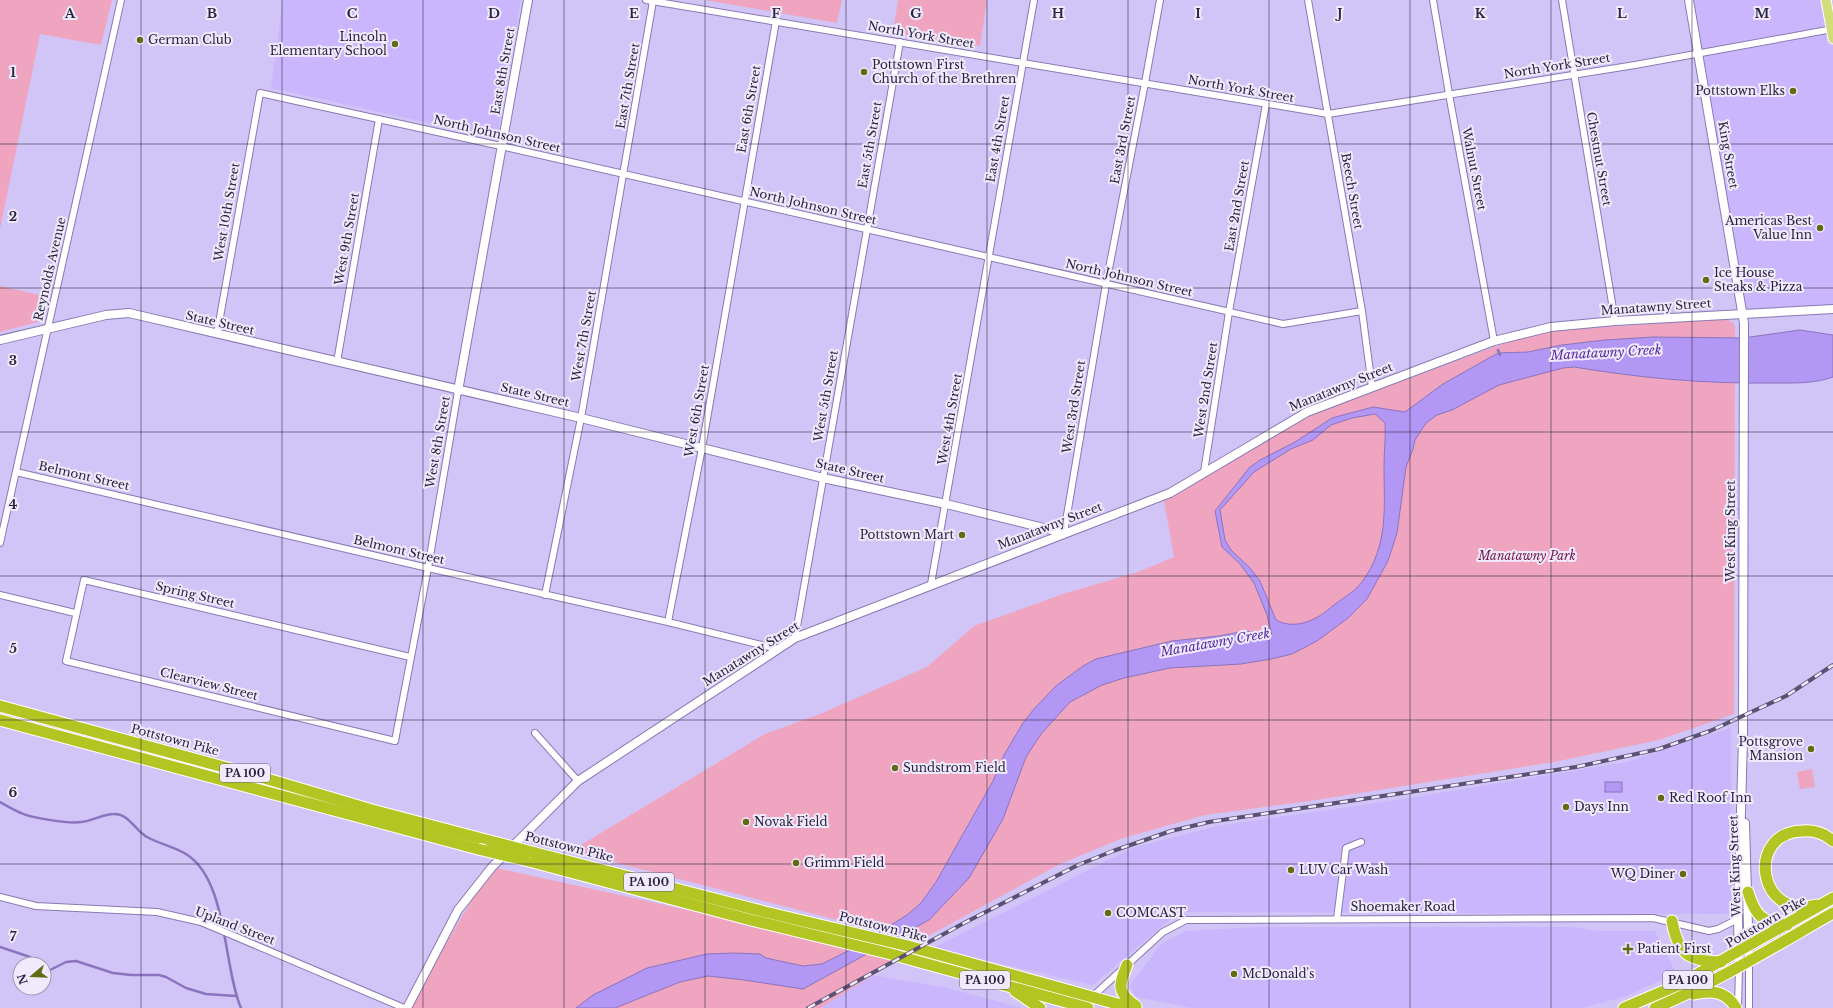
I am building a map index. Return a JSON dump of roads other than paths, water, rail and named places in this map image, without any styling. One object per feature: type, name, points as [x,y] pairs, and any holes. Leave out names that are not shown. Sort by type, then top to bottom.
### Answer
[{"type":"highway","name":"Pottstown Pike","points":[[0,706],[264,778],[372,810],[765,912],[904,945],[1132,1008]]},
{"type":"highway","name":"Pottstown Pike","points":[[0,720],[478,849],[751,920],[887,953],[1081,1007]]},
{"type":"highway","points":[[1829,900],[1804,908],[1796,907],[1783,902],[1768,884],[1765,877],[1765,864],[1774,844],[1779,838],[1793,832],[1814,831],[1833,841]]},
{"type":"highway","points":[[1748,892],[1753,906],[1761,917],[1772,923],[1787,925]]},
{"type":"highway","name":"Pottstown Pike","points":[[1624,1008],[1678,985],[1722,962],[1829,900]]},
{"type":"highway","name":"Pottstown Pike","points":[[1655,1008],[1680,998],[1833,913]]},
{"type":"highway","points":[[1672,922],[1677,942],[1687,955],[1704,962],[1722,962]]},
{"type":"highway","points":[[1127,965],[1121,980],[1120,988],[1127,1000],[1138,1008]]},
{"type":"highway","points":[[1008,986],[1040,1008]]},
{"type":"highway","points":[[1680,998],[1705,992],[1718,992],[1729,999],[1737,1008]]},
{"type":"main road","points":[[1826,0],[1833,39]]},
{"type":"street","name":"Reynolds Avenue","points":[[0,543],[121,0]]},
{"type":"street","name":"East 8th Street","points":[[501,146],[528,0]]},
{"type":"street","name":"North York Street","points":[[646,0],[1328,114],[1573,75],[1832,29]]},
{"type":"street","name":"East 4th Street","points":[[988,258],[1034,0]]},
{"type":"street","name":"East 3rd Street","points":[[1106,284],[1146,83],[1160,0]]},
{"type":"street","name":"Beech Street","points":[[1308,0],[1362,311],[1372,387]]},
{"type":"street","name":"Walnut Street","points":[[1433,0],[1494,341]]},
{"type":"street","name":"Chestnut Street","points":[[1562,0],[1573,75],[1615,321]]},
{"type":"street","name":"King Street","points":[[1689,0],[1743,314]]},
{"type":"street","name":"East 7th Street","points":[[623,174],[653,1]]},
{"type":"street","name":"East 6th Street","points":[[744,202],[776,21]]},
{"type":"street","name":"East 5th Street","points":[[866,229],[900,42]]},
{"type":"street","name":"North Johnson Street","points":[[260,93],[501,146],[1283,324],[1362,311]]},
{"type":"street","name":"West 10th Street","points":[[217,334],[260,93]]},
{"type":"street","name":"East 2nd Street","points":[[1229,312],[1266,104]]},
{"type":"street","name":"West 9th Street","points":[[336,362],[379,119]]},
{"type":"street","name":"West 8th Street","points":[[394,741],[428,568],[501,146]]},
{"type":"street","name":"West 7th Street","points":[[545,595],[581,418],[623,174]]},
{"type":"street","name":"West 6th Street","points":[[668,622],[702,448],[744,202]]},
{"type":"street","name":"West 5th Street","points":[[795,638],[866,229]]},
{"type":"street","name":"West 4th Street","points":[[931,584],[988,258]]},
{"type":"street","name":"West 3rd Street","points":[[1064,533],[1106,284]]},
{"type":"street","name":"Manatawny Street","points":[[406,1008],[458,910],[492,867],[578,781],[795,638],[931,584],[1170,493],[1288,421],[1306,412],[1494,341],[1551,327],[1615,321],[1833,309]]},
{"type":"street","name":"West 2nd Street","points":[[1204,472],[1229,312]]},
{"type":"street","name":"State Street","points":[[0,340],[48,330],[106,315],[129,313],[458,391],[581,418],[822,478],[946,504],[1064,533]]},
{"type":"street","name":"West King Street","points":[[1737,1008],[1742,748],[1743,314]]},
{"type":"street","name":"Belmont Street","points":[[16,472],[545,595],[668,622],[778,649]]},
{"type":"street","name":"Spring Street","points":[[75,613],[84,580],[410,657]]},
{"type":"street","points":[[0,595],[75,613]]},
{"type":"street","name":"Clearview Street","points":[[75,613],[66,661],[394,741]]},
{"type":"street","points":[[535,733],[578,781]]},
{"type":"street","name":"West King Street","points":[[1742,748],[1750,946],[1749,1008]]},
{"type":"street","points":[[1337,919],[1346,848],[1361,842]]},
{"type":"street","name":"Upland Street","points":[[0,897],[36,906],[157,912],[201,922],[406,1008]]},
{"type":"street","name":"Shoemaker Road","points":[[1081,1007],[1163,932],[1186,920],[1653,918],[1709,930],[1718,929],[1738,919]]},
{"type":"water","name":"Manatawny Creek","points":[[1800,330],[1833,335],[1833,377],[1803,383],[1747,383],[1648,377],[1574,367],[1563,368],[1499,385],[1452,410],[1437,415],[1426,423],[1415,440],[1406,467],[1397,533],[1388,561],[1367,599],[1348,618],[1317,641],[1292,654],[1241,664],[1170,668],[1124,678],[1102,685],[1070,702],[1041,734],[1026,757],[1003,819],[969,878],[929,920],[803,989],[708,976],[680,982],[615,1008],[576,1008],[593,995],[647,968],[707,954],[760,954],[766,958],[803,966],[822,964],[856,947],[907,915],[921,903],[936,882],[993,781],[1004,755],[1023,723],[1056,686],[1083,666],[1096,659],[1172,641],[1219,636],[1245,631],[1272,635],[1267,615],[1254,583],[1240,564],[1222,547],[1215,511],[1249,468],[1260,460],[1295,442],[1332,418],[1373,407],[1405,412],[1443,384],[1498,353],[1528,352],[1562,345],[1605,340],[1653,337],[1743,338]],"holes":[[[1375,414],[1385,423],[1383,526],[1381,540],[1371,568],[1355,590],[1317,617],[1304,623],[1297,624],[1283,623],[1276,620],[1260,581],[1250,568],[1231,550],[1225,540],[1220,510],[1254,472],[1291,449],[1313,440],[1331,425],[1352,418]]]},
{"type":"water","points":[[1605,782],[1622,782],[1622,792],[1605,792]]},
{"type":"waterway","points":[[1498,350],[1500,355]]},
{"type":"waterway","points":[[0,802],[26,815],[41,819],[60,821],[81,822],[106,815],[119,814],[128,819],[147,837],[186,854],[200,866],[210,883],[217,903],[235,991],[241,1008]]},
{"type":"waterway","points":[[0,947],[27,956]]},
{"type":"waterway","points":[[52,969],[66,962],[76,961],[113,973],[131,975],[159,975],[166,977],[186,988],[206,994],[236,996]]},
{"type":"railway","points":[[808,1008],[964,923],[1078,865],[1171,831],[1209,822],[1576,767],[1659,749],[1710,731],[1786,696],[1833,665]]},
{"type":"place","name":"German Club","points":[[140,40]]},
{"type":"place","name":"Lincoln Elementary School","points":[[395,44]]},
{"type":"place","name":"Pottstown First Church of the Brethren","points":[[864,72]]},
{"type":"place","name":"Pottstown Elks","points":[[1793,91]]},
{"type":"place","name":"Americas Best Value Inn","points":[[1820,228]]},
{"type":"place","name":"Ice House Steaks & Pizza","points":[[1706,280]]},
{"type":"place","name":"Pottstown Mart","points":[[962,535]]},
{"type":"place","name":"Pottsgrove Mansion","points":[[1811,749]]},
{"type":"place","name":"Sundstrom Field","points":[[895,768]]},
{"type":"place","name":"Red Roof Inn","points":[[1661,798]]},
{"type":"place","name":"Days Inn","points":[[1566,807]]},
{"type":"place","name":"Novak Field","points":[[746,822]]},
{"type":"place","name":"Grimm Field","points":[[796,863]]},
{"type":"place","name":"LUV Car Wash","points":[[1291,870]]},
{"type":"place","name":"WQ Diner","points":[[1683,874]]},
{"type":"place","name":"COMCAST","points":[[1108,913]]},
{"type":"place","name":"Patient First","points":[[1628,949]]},
{"type":"place","name":"McDonald's","points":[[1234,974]]},
{"type":"park label","name":"Manatawny Park","points":[[1527,556]]}]
